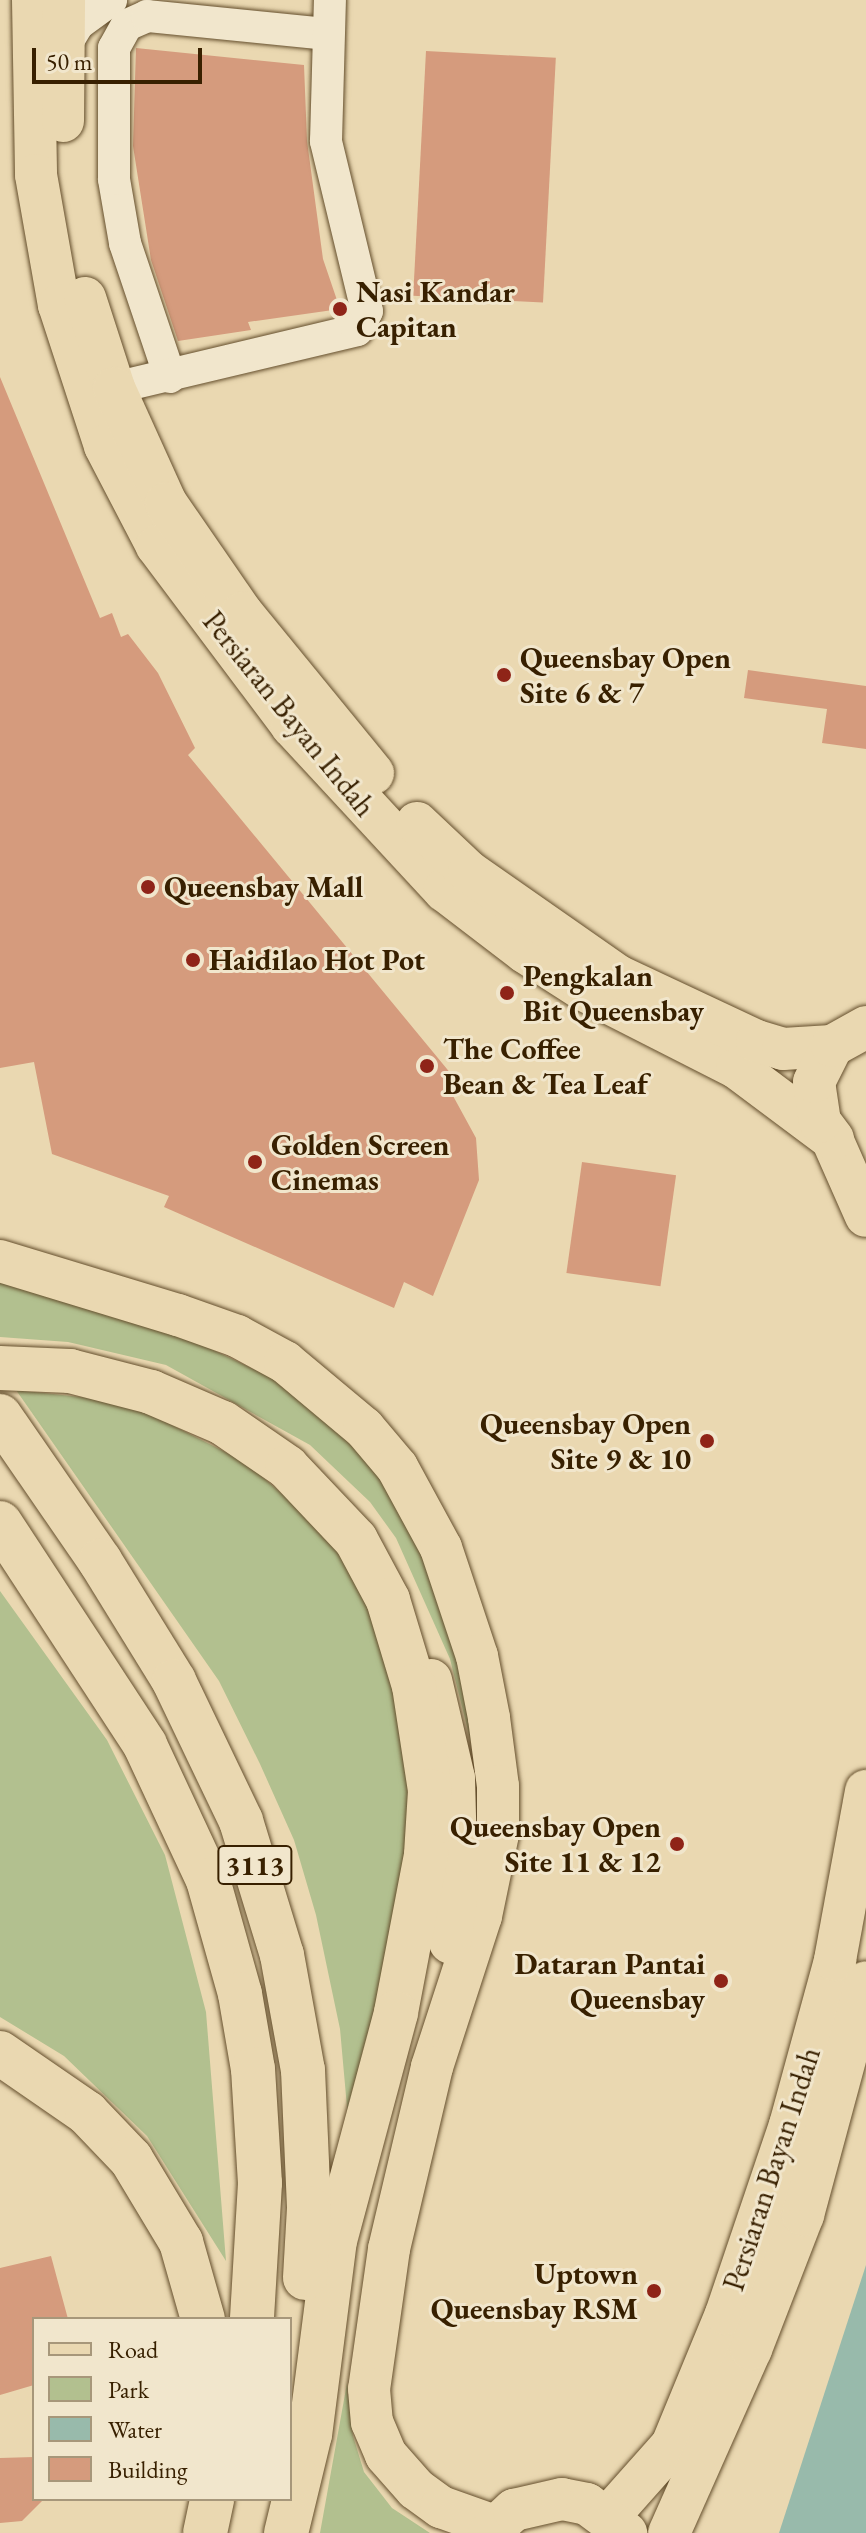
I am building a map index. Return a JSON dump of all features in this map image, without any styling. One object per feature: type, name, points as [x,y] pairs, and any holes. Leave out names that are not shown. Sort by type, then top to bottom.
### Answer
[{"type":"highway","points":[[4,1368],[117,1381],[185,1404],[287,1467],[356,1540],[388,1600],[414,1686],[430,1791],[426,1855],[396,2013],[335,2240],[310,2434],[286,2533]]},
{"type":"highway","name":"3113","points":[[0,1416],[100,1561],[174,1681],[223,1779],[257,1870],[291,1999],[307,2123],[304,2296],[292,2364]]},
{"type":"highway","name":"3113","points":[[0,1523],[138,1732],[208,1880],[240,1994],[253,2069],[260,2183],[252,2317]]},
{"type":"highway","points":[[0,2053],[87,2113],[131,2159],[181,2242],[202,2317]]},
{"type":"highway","points":[[257,2533],[264,2501]]},
{"type":"main road","name":"Persiaran Bayan Indah","points":[[33,0],[36,175],[59,305],[105,446],[157,546],[292,726],[444,890],[525,952],[584,990],[737,1068],[849,1148],[866,1216]]},
{"type":"main road","name":"Persiaran Bayan Indah","points":[[64,0],[63,157],[73,240],[88,313],[114,388],[166,503],[202,559],[319,711],[433,842],[618,976],[757,1041],[783,1049],[849,1036]]},
{"type":"main road","points":[[849,1036],[820,1063],[814,1103],[849,1148]]},
{"type":"main road","points":[[0,1261],[178,1315],[237,1336],[285,1362],[364,1428],[397,1467],[421,1508],[461,1602],[477,1656],[499,1798],[498,1834],[481,1916],[432,2067],[389,2249],[370,2364],[372,2422],[386,2455],[428,2500],[492,2530],[537,2501],[587,2504],[617,2524]]},
{"type":"main road","points":[[356,1540],[411,1631],[430,1678],[454,1778],[457,1892],[432,2067]]},
{"type":"main road","name":"Persiaran Bayan Indah","points":[[617,2524],[672,2445],[726,2314],[790,2125],[835,1960],[866,1791]]},
{"type":"main road","name":"Persiaran Bayan Indah","points":[[669,2533],[751,2349],[803,2215],[866,1982]]},
{"type":"street","points":[[63,49],[78,24],[111,0]]},
{"type":"street","points":[[196,0],[329,16]]},
{"type":"street","points":[[170,377],[150,330],[125,243],[114,179],[114,48],[127,25],[147,16],[329,16]]},
{"type":"street","points":[[114,388],[357,330],[367,311],[326,141],[329,16]]},
{"type":"green space","points":[[0,1279],[175,1332],[264,1374],[305,1398],[394,1488],[452,1628],[479,1774],[450,1659],[396,1538],[370,1502],[310,1445],[166,1365],[68,1342],[0,1337]]},
{"type":"green space","points":[[16,1390],[99,1399],[142,1410],[245,1462],[329,1534],[373,1612],[411,1743],[406,1888],[348,2118],[340,2029],[316,1915],[294,1840],[260,1764],[219,1681]]},
{"type":"green space","points":[[0,1591],[107,1740],[165,1855],[206,2012],[226,2261],[147,2136],[64,2056],[0,2017]]},
{"type":"green space","points":[[347,2383],[353,2436],[364,2472],[392,2508],[430,2533],[320,2533]]},
{"type":"water","points":[[866,2265],[866,2533],[779,2533]]},
{"type":"building","points":[[136,48],[304,65],[307,141],[323,259],[340,309],[248,322],[251,330],[178,341],[151,260],[133,146]]},
{"type":"building","points":[[426,51],[556,58],[543,302],[413,296]]},
{"type":"building","name":"Queensbay Mall","points":[[0,377],[100,618],[112,613],[121,637],[128,634],[158,673],[195,748],[188,755],[461,1086],[452,1094],[476,1138],[479,1180],[433,1296],[404,1282],[394,1308],[164,1207],[169,1196],[52,1154],[34,1062],[0,1068]]},
{"type":"building","points":[[748,670],[866,686],[866,749],[822,743],[827,709],[744,698]]},
{"type":"building","points":[[582,1162],[676,1175],[660,1286],[566,1273]]},
{"type":"building","points":[[51,2256],[67,2317],[32,2317],[32,2386],[0,2395],[0,2268]]},
{"type":"building","points":[[32,2457],[32,2501],[42,2501],[22,2521],[0,2523],[0,2458]]},
{"type":"place","name":"Nasi Kandar Capitan","points":[[340,309]]},
{"type":"place","name":"Queensbay Open Site 6 & 7","points":[[504,675]]},
{"type":"place","name":"Queensbay Mall","points":[[148,887]]},
{"type":"place","name":"Haidilao Hot Pot","points":[[193,960]]},
{"type":"place","name":"Pengkalan Bit Queensbay","points":[[507,993]]},
{"type":"place","name":"The Coffee Bean & Tea Leaf","points":[[427,1066]]},
{"type":"place","name":"Golden Screen Cinemas","points":[[255,1162]]},
{"type":"place","name":"Queensbay Open Site 9 & 10","points":[[707,1441]]},
{"type":"place","name":"Queensbay Open Site 11 & 12","points":[[677,1844]]},
{"type":"place","name":"Dataran Pantai Queensbay","points":[[721,1981]]},
{"type":"place","name":"Uptown Queensbay RSM","points":[[654,2291]]}]
